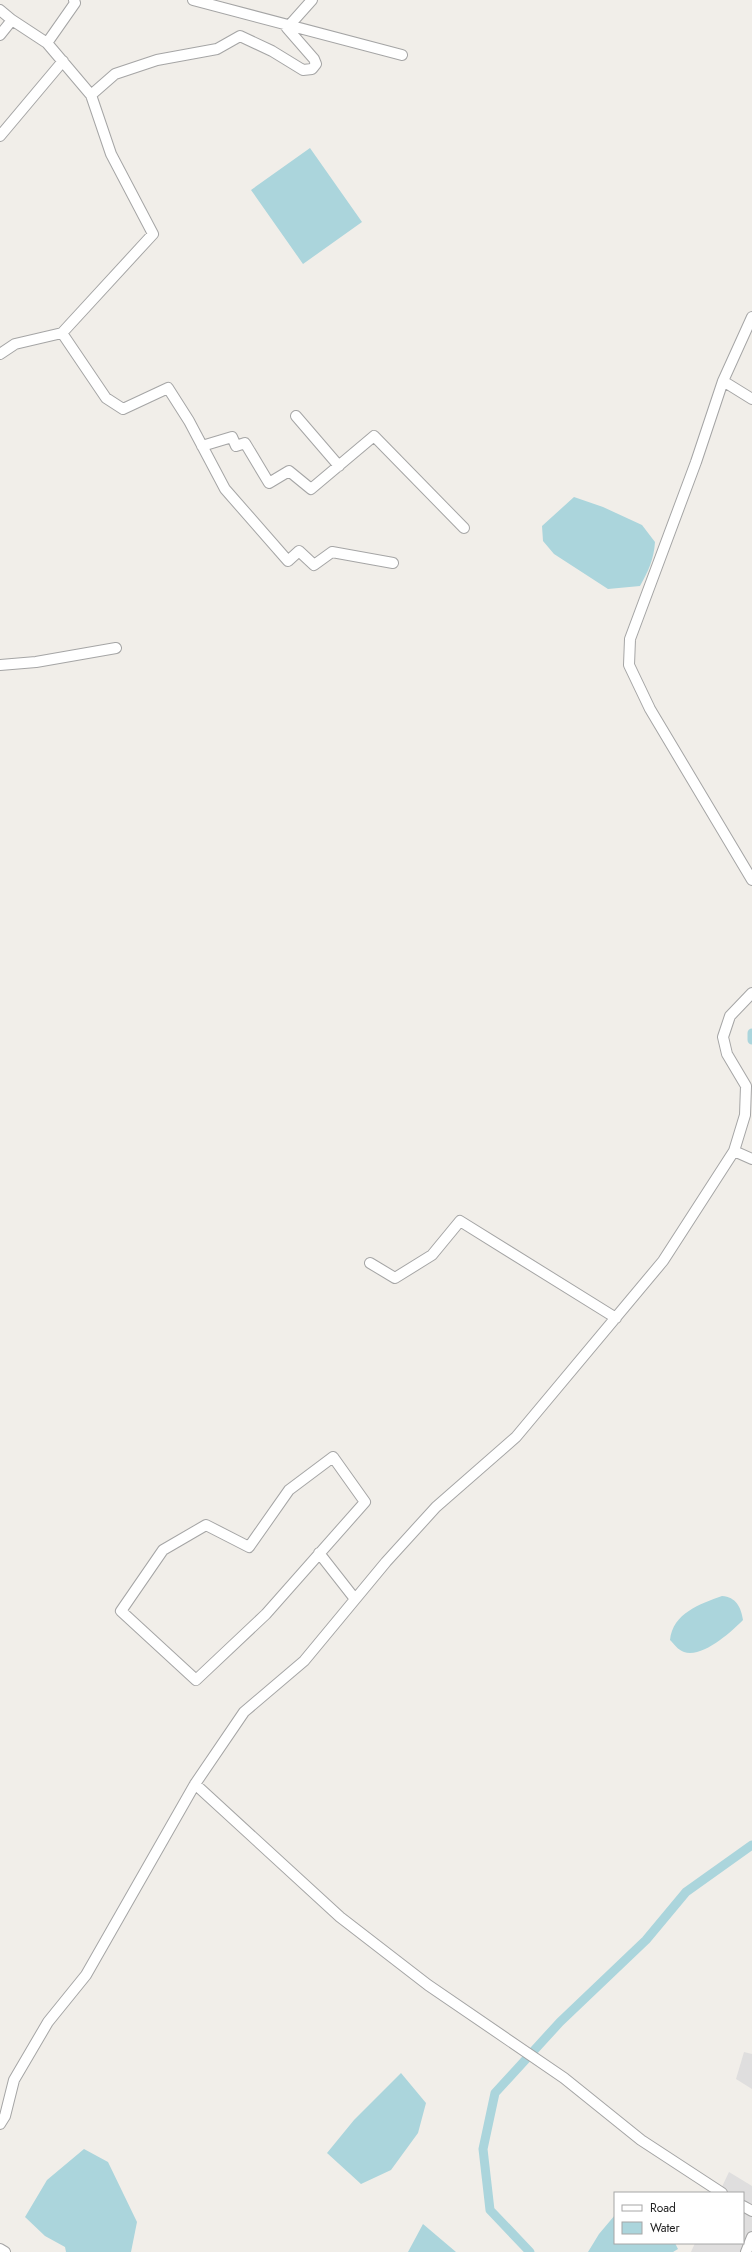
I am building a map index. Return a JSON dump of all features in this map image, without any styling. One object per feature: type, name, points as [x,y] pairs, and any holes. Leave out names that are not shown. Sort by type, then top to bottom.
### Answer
[{"type":"street","points":[[47,43],[75,3],[74,0]]},
{"type":"street","points":[[193,0],[402,55]]},
{"type":"street","points":[[91,95],[115,74],[157,60],[217,49],[240,36],[272,51],[303,70],[312,69],[316,64],[314,60],[287,28],[312,0]]},
{"type":"street","points":[[0,10],[12,20],[47,43],[91,95],[111,154],[153,234],[62,333],[15,344],[0,354]]},
{"type":"street","points":[[0,35],[12,20]]},
{"type":"street","points":[[0,136],[63,61]]},
{"type":"street","points":[[752,317],[723,381],[696,462],[630,639],[629,665],[650,709],[752,880]]},
{"type":"street","points":[[62,333],[106,398],[124,409],[168,388],[189,421],[225,489],[288,561],[299,551],[314,565],[332,552],[393,563]]},
{"type":"street","points":[[723,381],[752,399]]},
{"type":"street","points":[[296,416],[339,466]]},
{"type":"street","points":[[202,446],[232,437],[236,446],[245,443],[270,483],[289,471],[311,489],[374,436],[464,528]]},
{"type":"street","points":[[0,665],[36,662],[116,648]]},
{"type":"street","points":[[0,2124],[5,2116],[18,2074],[48,2022],[86,1975],[195,1784],[244,1712],[304,1661],[355,1599],[436,1507],[516,1437],[663,1261],[734,1151],[749,1110],[746,1086],[727,1054],[723,1037],[730,1016],[752,993]]},
{"type":"street","points":[[734,1151],[752,1159]]},
{"type":"street","points":[[370,1263],[395,1278],[432,1255],[460,1221],[616,1318]]},
{"type":"street","points":[[333,1457],[365,1502],[319,1553],[266,1614],[196,1680],[121,1611],[163,1550],[206,1524],[249,1548],[289,1490],[333,1457]]},
{"type":"street","points":[[319,1553],[355,1599]]},
{"type":"street","points":[[195,1784],[340,1917],[428,1985],[498,2035],[554,2072],[642,2140],[720,2192]]},
{"type":"street","points":[[0,2249],[5,2252]]},
{"type":"shaded area","points":[[744,2052],[752,2054],[752,2089],[736,2079]]},
{"type":"shaded area","points":[[729,2172],[752,2186],[752,2252],[691,2252],[695,2244],[744,2244],[744,2192],[719,2192]]},
{"type":"water","points":[[310,148],[362,222],[303,264],[251,190]]},
{"type":"water","points":[[574,497],[603,507],[642,525],[655,542],[650,565],[640,586],[608,589],[554,554],[543,541],[542,526]]},
{"type":"water","points":[[722,1596],[731,1598],[737,1604],[741,1611],[743,1620],[724,1637],[708,1648],[691,1653],[682,1651],[670,1640],[676,1623],[682,1616],[705,1602]]},
{"type":"water","points":[[401,2073],[426,2103],[418,2133],[391,2170],[361,2184],[327,2153],[354,2120]]},
{"type":"water","points":[[84,2149],[108,2162],[137,2222],[131,2252],[66,2252],[65,2247],[45,2236],[25,2217],[47,2180]]},
{"type":"water","points":[[614,2216],[614,2244],[676,2244],[678,2249],[673,2252],[588,2252],[599,2234]]},
{"type":"water","points":[[423,2224],[456,2252],[408,2252]]},
{"type":"waterway","points":[[752,1033],[752,1040]]},
{"type":"waterway","points":[[530,2252],[490,2210],[483,2149],[495,2093],[560,2022],[646,1940],[686,1892],[752,1845]]}]
